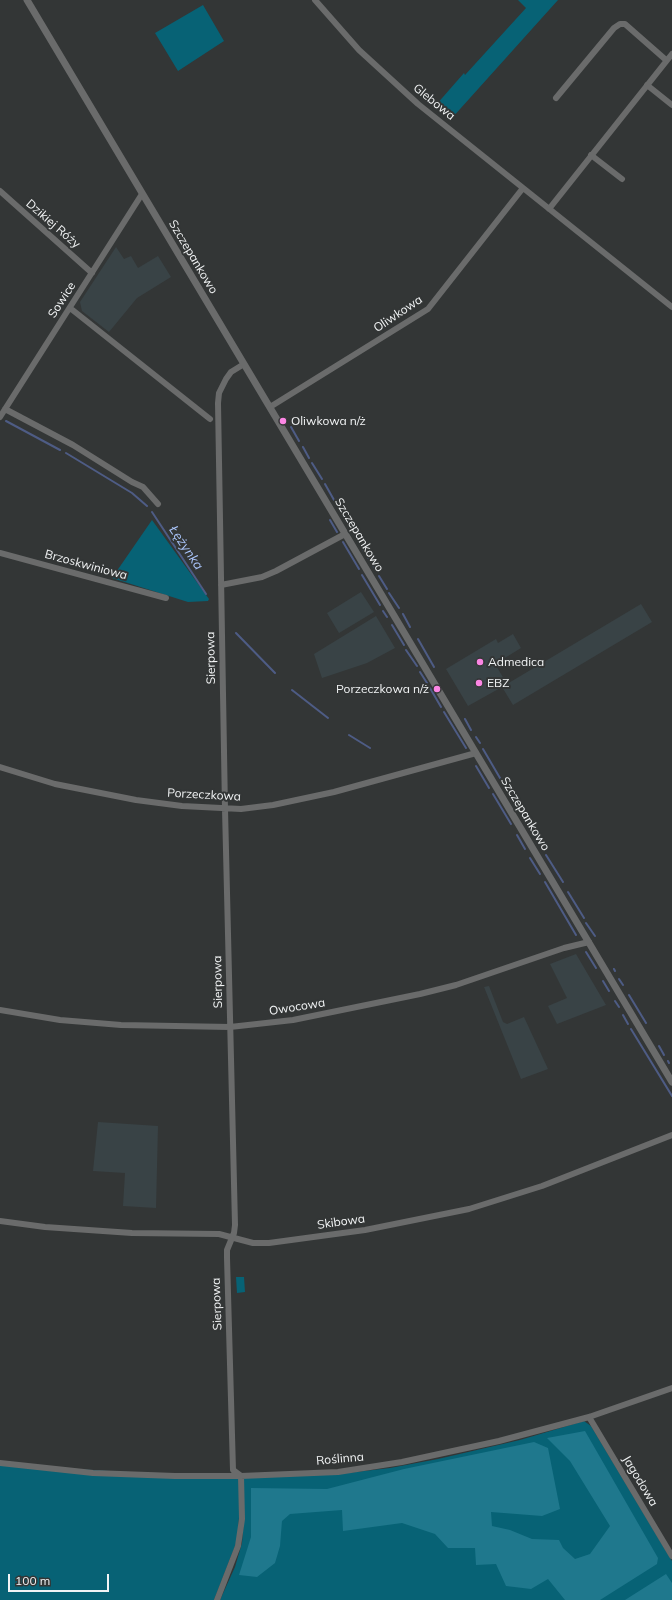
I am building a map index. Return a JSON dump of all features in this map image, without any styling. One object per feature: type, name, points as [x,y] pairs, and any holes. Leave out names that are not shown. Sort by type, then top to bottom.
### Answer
[{"type":"street","name":"Szczepankowo","points":[[27,0],[672,1082]]},
{"type":"street","name":"Glebowa","points":[[315,0],[347,37],[418,104],[672,307]]},
{"type":"street","points":[[556,98],[614,28],[620,24],[625,24],[666,60]]},
{"type":"street","points":[[549,209],[672,54]]},
{"type":"street","points":[[647,86],[672,105]]},
{"type":"street","points":[[591,155],[622,179]]},
{"type":"street","name":"Oliwkowa","points":[[270,407],[428,309],[523,188]]},
{"type":"street","name":"Dzikiej Róży","points":[[0,191],[92,273]]},
{"type":"street","name":"Sowice","points":[[0,417],[142,194]]},
{"type":"street","points":[[70,308],[210,419]]},
{"type":"street","name":"Sierpowa","points":[[217,1600],[238,1546],[242,1518],[241,1476],[233,1470],[227,1258],[229,1243],[233,1237],[235,1226],[225,809],[218,403],[219,393],[226,379],[231,372],[244,364]]},
{"type":"street","points":[[5,409],[73,445],[132,482],[143,487],[158,504]]},
{"type":"street","points":[[221,585],[262,577],[345,534]]},
{"type":"street","name":"Brzoskwiniowa","points":[[0,553],[166,598]]},
{"type":"street","name":"Porzeczkowa","points":[[0,767],[55,784],[111,796],[182,806],[225,809],[257,807],[352,788],[476,753]]},
{"type":"street","name":"Owocowa","points":[[0,1010],[60,1020],[100,1023],[230,1027],[309,1018],[456,985],[564,948],[589,942]]},
{"type":"street","name":"Skibowa","points":[[0,1221],[132,1233],[219,1234],[253,1243],[269,1243],[365,1230],[450,1214],[542,1186],[672,1135]]},
{"type":"street","name":"Roślinna","points":[[0,1463],[102,1474],[241,1476],[324,1473],[369,1468],[499,1441],[589,1417],[672,1388]]},
{"type":"street","name":"Jagodowa","points":[[589,1417],[672,1556]]},
{"type":"shaded area","points":[[518,0],[558,0],[452,118],[436,105],[464,73],[465,75],[526,8]]},
{"type":"shaded area","points":[[203,5],[224,41],[178,71],[155,33]]},
{"type":"shaded area","points":[[116,247],[124,259],[131,256],[138,268],[158,256],[171,277],[137,298],[109,332],[82,311],[80,302]]},
{"type":"shaded area","points":[[152,520],[209,599],[208,601],[188,602],[112,578]]},
{"type":"shaded area","points":[[361,592],[374,612],[339,633],[327,613]]},
{"type":"shaded area","points":[[641,604],[652,622],[513,705],[502,687],[468,706],[446,669],[496,639],[498,643],[513,634],[521,648],[495,664],[507,684]]},
{"type":"shaded area","points":[[376,616],[395,648],[367,663],[322,678],[314,654]]},
{"type":"shaded area","points":[[576,954],[606,1005],[557,1024],[548,1006],[567,998],[550,964]]},
{"type":"shaded area","points":[[489,986],[503,1022],[507,1024],[524,1017],[548,1069],[521,1079],[484,987]]},
{"type":"shaded area","points":[[98,1122],[158,1126],[156,1208],[123,1206],[125,1173],[93,1171]]},
{"type":"shaded area","points":[[236,1277],[244,1277],[245,1292],[237,1293]]},
{"type":"shaded area","points":[[584,1421],[591,1426],[672,1561],[672,1600],[220,1600],[235,1567],[242,1543],[244,1519],[244,1478],[339,1474],[390,1468],[438,1459],[520,1440]]},
{"type":"shaded area","points":[[585,1431],[658,1558],[657,1564],[600,1600],[565,1600],[548,1579],[531,1589],[506,1586],[496,1564],[476,1565],[475,1548],[448,1548],[435,1534],[402,1523],[343,1531],[342,1510],[290,1514],[282,1521],[280,1546],[275,1563],[257,1577],[239,1575],[251,1537],[251,1488],[327,1489],[404,1469],[534,1442],[548,1448],[560,1509],[542,1516],[491,1512],[492,1526],[510,1530],[532,1539],[559,1540],[563,1548],[575,1559],[590,1554],[610,1526],[570,1461],[547,1438]]},
{"type":"shaded area","points":[[0,1465],[240,1478],[237,1541],[214,1600],[0,1600]]},
{"type":"shaded area","points":[[666,1574],[672,1583],[672,1600],[625,1600]]},
{"type":"waterway","name":"Łężynka","points":[[6,421],[60,450]]},
{"type":"waterway","points":[[291,427],[299,441]]},
{"type":"waterway","points":[[303,447],[309,458]]},
{"type":"waterway","name":"Łężynka","points":[[66,453],[132,493],[147,506]]},
{"type":"waterway","points":[[312,463],[322,479]]},
{"type":"waterway","points":[[325,484],[334,500]]},
{"type":"waterway","points":[[336,504],[340,510]]},
{"type":"waterway","name":"Łężynka","points":[[152,512],[206,594]]},
{"type":"waterway","points":[[343,515],[347,521]]},
{"type":"waterway","points":[[330,520],[337,532]]},
{"type":"waterway","points":[[350,527],[361,545]]},
{"type":"waterway","points":[[343,542],[359,569]]},
{"type":"waterway","points":[[363,550],[369,559]]},
{"type":"waterway","points":[[372,564],[376,570]]},
{"type":"waterway","points":[[362,575],[380,605]]},
{"type":"waterway","points":[[379,576],[387,589]]},
{"type":"waterway","points":[[389,593],[399,608]]},
{"type":"waterway","points":[[383,611],[387,617]]},
{"type":"waterway","points":[[403,614],[410,627]]},
{"type":"waterway","points":[[392,625],[404,645]]},
{"type":"waterway","name":"Łężynka","points":[[236,633],[275,673]]},
{"type":"waterway","points":[[418,639],[434,667]]},
{"type":"waterway","points":[[406,650],[417,666]]},
{"type":"waterway","points":[[420,672],[427,683]]},
{"type":"waterway","points":[[430,688],[441,707]]},
{"type":"waterway","name":"Łężynka","points":[[292,690],[328,718]]},
{"type":"waterway","points":[[444,712],[466,748]]},
{"type":"waterway","points":[[465,719],[471,730]]},
{"type":"waterway","name":"Łężynka","points":[[349,735],[370,748]]},
{"type":"waterway","points":[[476,737],[480,743]]},
{"type":"waterway","points":[[483,749],[500,778]]},
{"type":"waterway","points":[[476,766],[489,788]]},
{"type":"waterway","points":[[506,787],[512,798]]},
{"type":"waterway","points":[[493,794],[511,824]]},
{"type":"waterway","points":[[515,802],[523,817]]},
{"type":"waterway","points":[[530,828],[541,846]]},
{"type":"waterway","points":[[517,835],[525,849]]},
{"type":"waterway","points":[[546,855],[563,882]]},
{"type":"waterway","points":[[530,858],[540,874]]},
{"type":"waterway","points":[[545,882],[576,935]]},
{"type":"waterway","points":[[568,892],[584,918]]},
{"type":"waterway","points":[[586,923],[595,936]]},
{"type":"waterway","points":[[586,952],[596,968]]},
{"type":"waterway","points":[[619,979],[623,985]]},
{"type":"waterway","points":[[603,981],[609,991]]},
{"type":"waterway","points":[[629,995],[646,1023]]},
{"type":"waterway","points":[[615,1001],[619,1007]]},
{"type":"waterway","points":[[623,1015],[628,1024]]},
{"type":"waterway","points":[[631,1029],[672,1096]]},
{"type":"waterway","points":[[659,1046],[664,1055]]},
{"type":"place","name":"Oliwkowa n/ż","points":[[283,421]]},
{"type":"place","name":"Admedica","points":[[480,662]]},
{"type":"place","name":"EBZ","points":[[479,683]]},
{"type":"place","name":"Porzeczkowa n/ż","points":[[437,689]]}]
